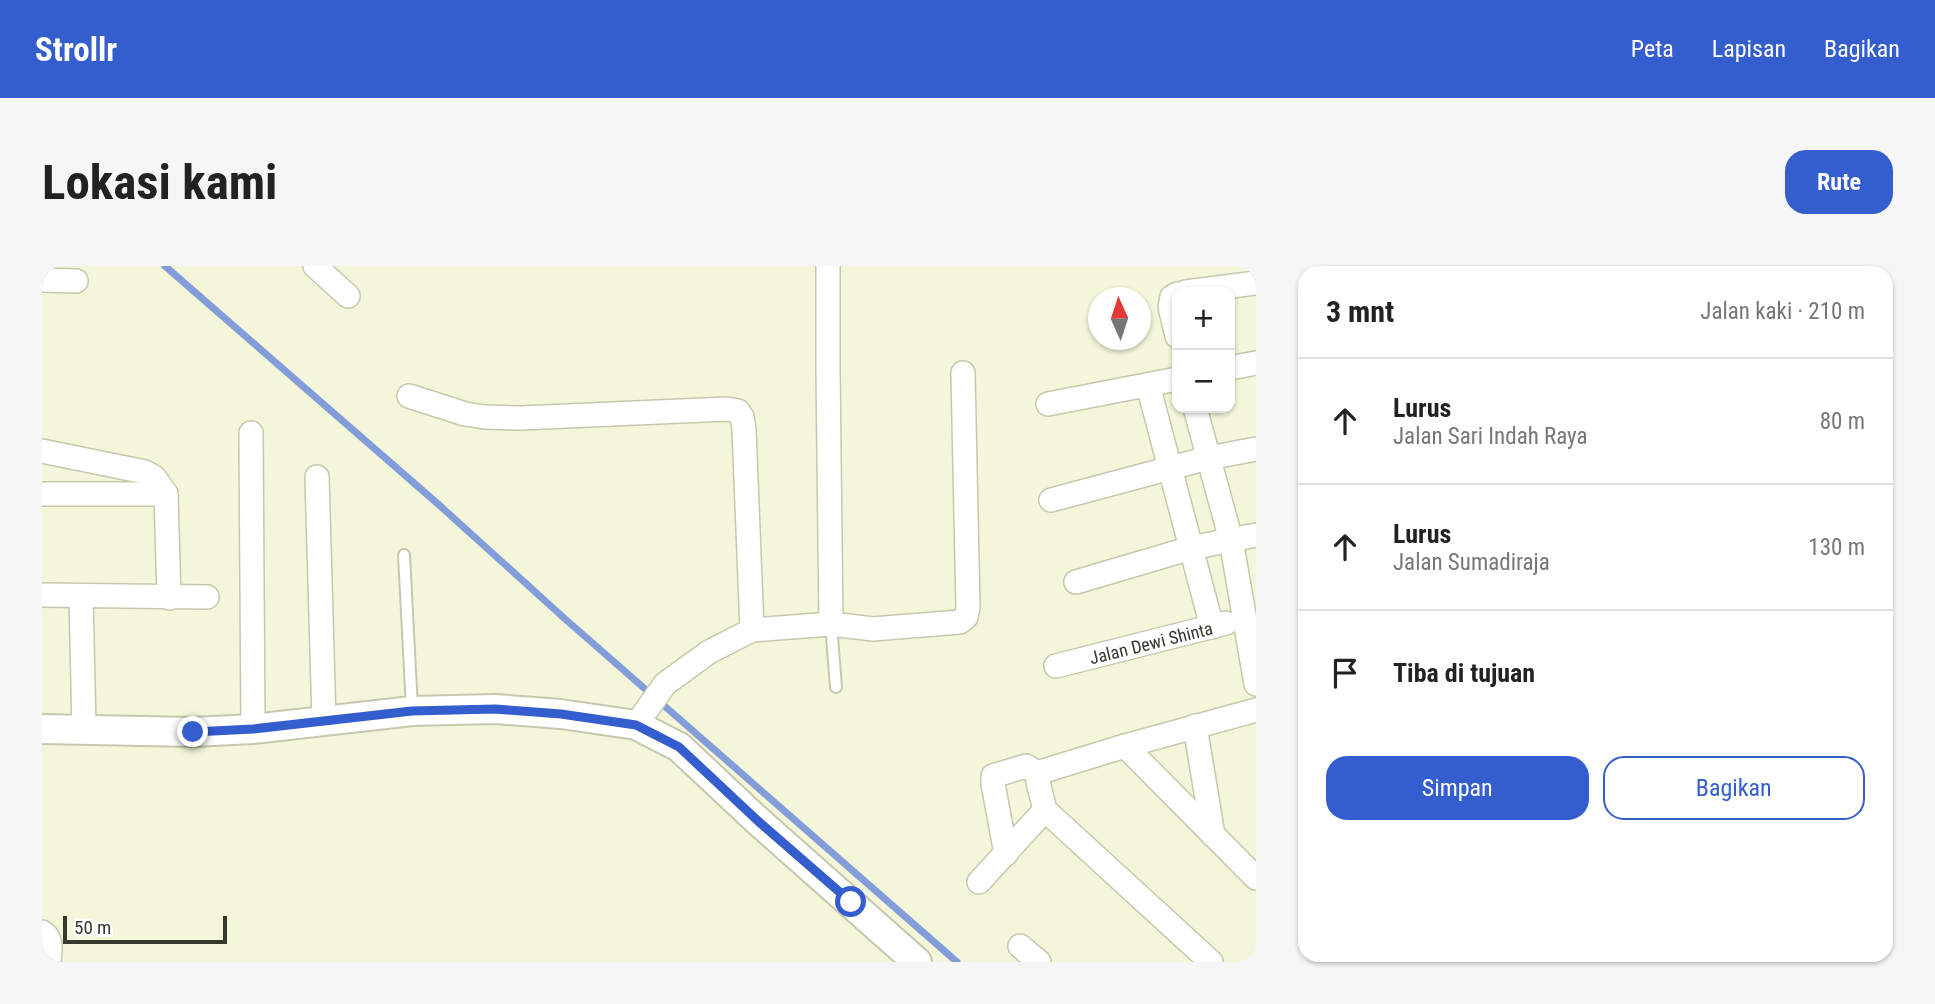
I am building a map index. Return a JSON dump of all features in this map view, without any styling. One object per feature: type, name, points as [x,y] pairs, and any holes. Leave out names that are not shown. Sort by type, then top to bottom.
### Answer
[{"type":"street","points":[[828,266],[831,624]]},
{"type":"street","points":[[319,267],[348,296]]},
{"type":"street","points":[[42,280],[76,281]]},
{"type":"street","points":[[1225,287],[1256,283]]},
{"type":"street","points":[[1172,297],[1172,315]]},
{"type":"street","points":[[1235,368],[1256,363]]},
{"type":"street","points":[[642,716],[665,684],[709,652],[752,630],[831,624],[873,629],[960,622],[966,617],[968,608],[963,373]]},
{"type":"street","points":[[1048,404],[1172,380]]},
{"type":"street","points":[[1148,385],[1212,627]]},
{"type":"street","points":[[409,396],[465,414],[485,417],[521,418],[727,409],[738,411],[744,429],[752,630]]},
{"type":"street","points":[[1196,413],[1250,617],[1256,684]]},
{"type":"street","points":[[251,433],[253,729]]},
{"type":"street","points":[[1051,500],[1208,458],[1256,449]]},
{"type":"street","points":[[42,451],[145,472],[154,477],[166,494],[169,598]]},
{"type":"street","points":[[317,477],[324,721]]},
{"type":"street","points":[[42,495],[166,494]]},
{"type":"street","points":[[1076,582],[1191,548],[1256,535]]},
{"type":"street","points":[[42,595],[207,597]]},
{"type":"street","points":[[80,596],[84,729]]},
{"type":"street","name":"Jalan Dewi Shinta","points":[[1056,666],[1250,617]]},
{"type":"street","points":[[42,729],[193,732],[253,729],[412,711],[495,709],[642,716],[917,962]]},
{"type":"street","points":[[1037,773],[1256,710]]},
{"type":"street","points":[[1195,726],[1213,835]]},
{"type":"street","points":[[1125,746],[1256,878]]},
{"type":"street","points":[[1006,854],[993,776],[1026,766],[1037,773],[1045,810],[1211,962]]},
{"type":"street","points":[[979,882],[1045,810]]},
{"type":"street","points":[[42,932],[48,936],[50,942],[50,962]]},
{"type":"street","points":[[1020,946],[1039,962]]},
{"type":"lane","points":[[404,555],[412,711]]},
{"type":"lane","points":[[831,624],[836,687]]},
{"type":"waterway","points":[[165,266],[957,962]]},
{"type":"route","points":[[193,732],[253,729],[412,711],[495,709],[561,714],[636,725],[679,747],[851,902]]}]
